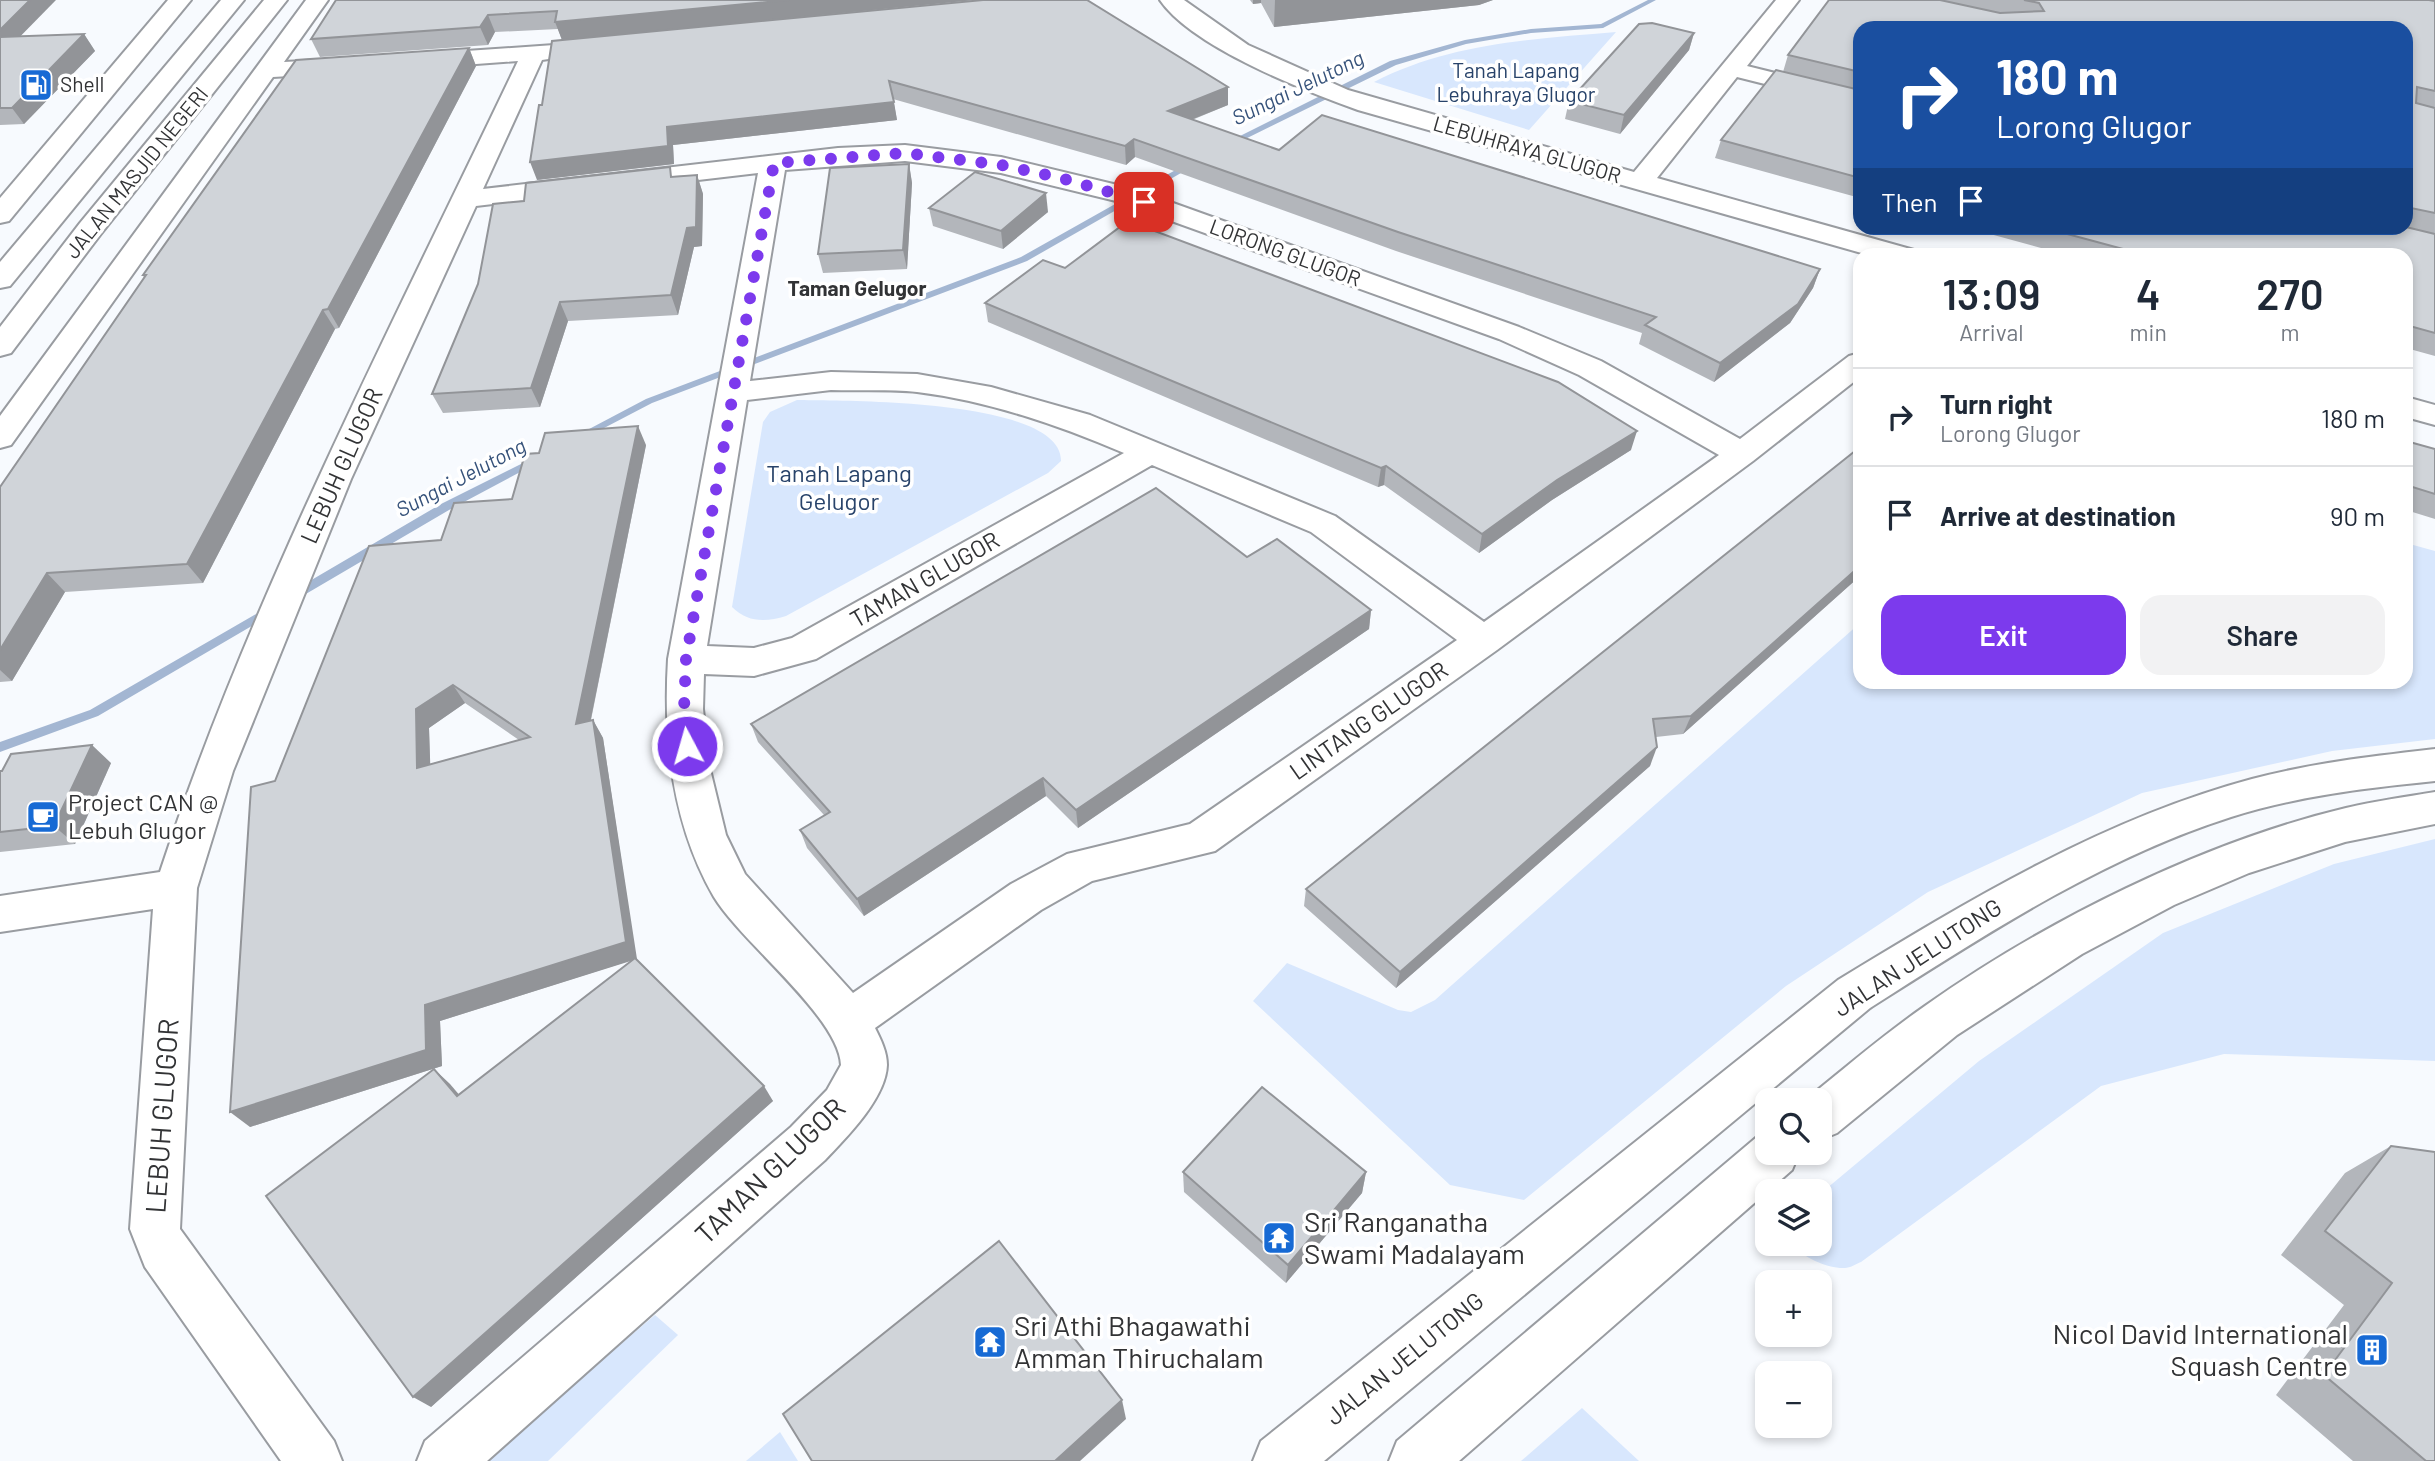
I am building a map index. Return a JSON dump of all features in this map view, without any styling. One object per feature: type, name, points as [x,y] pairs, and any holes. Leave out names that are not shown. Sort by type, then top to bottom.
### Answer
[{"type":"main road","points":[[0,215],[10,192],[180,0]]},
{"type":"main road","name":"JALAN MASJID NEGERI","points":[[0,280],[233,0]]},
{"type":"main road","name":"JALAN MASJID NEGERI","points":[[0,348],[90,229],[276,0]]},
{"type":"main road","points":[[0,438],[317,0]]},
{"type":"main road","name":"LEBUHRAYA GLUGOR","points":[[1171,0],[1237,51],[1313,86],[1367,105],[1875,248]]},
{"type":"main road","points":[[1640,182],[1788,0]]},
{"type":"main road","points":[[151,35],[206,32]]},
{"type":"main road","points":[[394,63],[573,50]]},
{"type":"main road","name":"LEBUH GLUGOR","points":[[314,1461],[163,1249],[155,1229],[176,888],[213,771],[335,479],[533,54]]},
{"type":"main road","points":[[266,70],[368,64]]},
{"type":"main road","points":[[1732,69],[1853,99]]},
{"type":"main road","name":"LORONG GLUGOR","points":[[465,199],[774,163],[905,153],[1001,165],[1125,195],[1551,349],[1742,454]]},
{"type":"main road","name":"TAMAN GLUGOR","points":[[445,1461],[647,1287],[798,1151],[843,1105],[863,1071],[862,1048],[849,1021],[730,886],[706,835],[689,765],[684,709],[686,659],[774,163]]},
{"type":"main road","points":[[10,192],[75,190]]},
{"type":"main road","name":"LINTANG GLUGOR","points":[[849,1021],[1026,897],[1082,866],[1201,839],[1484,641],[1742,454],[1853,367]]},
{"type":"main road","points":[[735,387],[831,381],[917,383],[991,397],[1079,422],[1331,529],[1484,641]]},
{"type":"main road","points":[[2413,395],[2435,401]]},
{"type":"main road","points":[[2413,409],[2435,415]]},
{"type":"main road","name":"TAMAN GLUGOR","points":[[686,659],[754,662],[803,649],[1150,452]]},
{"type":"main road","name":"JALAN JELUTONG","points":[[1281,1461],[1854,994],[1954,931],[2042,881],[2198,812],[2293,785],[2435,765]]},
{"type":"main road","points":[[1832,1107],[1941,1020],[2067,941],[2160,892],[2238,859],[2345,825],[2435,808]]},
{"type":"main road","points":[[0,914],[176,888]]},
{"type":"main road","points":[[1417,1461],[1761,1165]]},
{"type":"green space","name":"Tanah Lapang Lebuhraya Glugor","points":[[1616,32],[1529,130],[1374,82],[1403,69],[1462,51],[1523,41]]},
{"type":"green space","name":"Tanah Lapang Gelugor","points":[[797,400],[901,403],[990,414],[1027,425],[1052,440],[1061,461],[1048,473],[786,616],[764,620],[751,618],[732,607],[763,422],[770,412]]},
{"type":"green space","points":[[2413,545],[2435,551],[2435,739],[2332,751],[2142,793],[1928,892],[1786,986],[1524,1200],[1450,1185],[1253,1001],[1287,963],[1398,1010],[1411,1012],[1435,1000],[1853,629],[1853,689],[2413,689]]},
{"type":"green space","points":[[2435,839],[2435,1061],[2224,1054],[2101,1086],[1861,1262],[1847,1268],[1839,1268],[1816,1262],[1806,1256],[1832,1256],[1832,1184],[1979,1061],[2163,933],[2334,864]]},
{"type":"green space","points":[[655,1315],[678,1335],[548,1461],[483,1461]]},
{"type":"green space","points":[[1582,1408],[1639,1461],[1521,1461]]},
{"type":"green space","points":[[780,1432],[798,1461],[746,1461]]},
{"type":"building","points":[[0,0],[30,0],[0,30]]},
{"type":"building","points":[[336,0],[789,0],[555,22],[557,11],[488,15],[480,27],[311,39]]},
{"type":"building","points":[[983,0],[1087,0],[1228,87],[1168,111],[1279,150],[1322,115],[1820,269],[1798,304],[1720,363],[1645,325],[1656,317],[1398,232],[1134,139],[1125,146],[889,81],[894,102],[667,127],[668,146],[530,162],[552,41]]},
{"type":"building","points":[[1829,0],[1940,0],[2000,13],[2044,11],[2039,3],[2024,0],[2435,1],[2435,91],[2417,87],[2416,103],[2435,108],[2435,213],[2413,208],[2413,21],[1853,21],[1853,70],[1788,55]]},
{"type":"building","points":[[1652,23],[1694,33],[1624,115],[1569,101],[1639,24]]},
{"type":"building","points":[[84,34],[12,108],[0,108],[0,37]]},
{"type":"building","points":[[469,48],[328,309],[323,310],[187,564],[47,573],[0,650],[0,487],[146,275],[143,275],[296,60]]},
{"type":"building","points":[[1776,70],[1853,88],[1853,176],[1721,140]]},
{"type":"building","points":[[909,164],[903,250],[818,254],[830,168]]},
{"type":"building","points":[[670,167],[671,177],[697,175],[696,227],[687,228],[671,295],[560,302],[531,388],[432,394],[478,284],[493,204],[524,201],[526,183]]},
{"type":"building","points":[[975,172],[1046,193],[1001,231],[929,208]]},
{"type":"building","points":[[1128,221],[1558,382],[1637,431],[1557,480],[1482,534],[1386,466],[1381,468],[985,303],[1043,260],[1065,268]]},
{"type":"building","points":[[2413,229],[2435,234],[2435,333],[2413,327],[2413,248],[2119,248],[2071,235],[2413,235]]},
{"type":"building","points":[[638,426],[576,724],[593,720],[626,942],[425,1005],[426,1050],[230,1112],[251,787],[275,781],[369,546],[441,540],[454,503],[512,499],[525,454],[539,453],[545,433]],"holes":[[[453,685],[530,737],[417,768],[416,709]]]},
{"type":"building","points":[[2413,443],[2435,449],[2435,494],[2413,487]]},
{"type":"building","points":[[1853,453],[1853,572],[1691,716],[1653,719],[1657,747],[1400,972],[1306,889]]},
{"type":"building","points":[[1156,488],[1247,557],[1277,539],[1371,610],[1076,810],[1043,778],[857,899],[800,830],[830,812],[751,724]]},
{"type":"building","points":[[92,745],[54,826],[0,832],[0,771],[11,754]]},
{"type":"building","points":[[635,958],[764,1086],[413,1397],[266,1196],[434,1069],[457,1096]]},
{"type":"building","name":"Sri Ranganatha Swami Madalayam","points":[[1262,1087],[1366,1172],[1288,1265],[1183,1172]]},
{"type":"building","points":[[2391,1146],[2435,1152],[2435,1461],[2426,1461],[2324,1375],[2392,1283],[2325,1231]]},
{"type":"building","name":"Sri Athi Bhagawathi Amman Thiruchalam","points":[[999,1241],[1122,1400],[1055,1461],[812,1461],[783,1414]]},
{"type":"waterway","name":"Sungai Jelutong","points":[[1228,144],[1393,63],[1465,42],[1531,31],[1603,26],[1653,0]]},
{"type":"waterway","name":"Sungai Jelutong","points":[[579,437],[649,401],[1024,259],[1191,165]]},
{"type":"waterway","name":"Sungai Jelutong","points":[[295,595],[445,507],[535,460]]},
{"type":"waterway","name":"Sungai Jelutong","points":[[0,747],[94,713],[270,610]]},
{"type":"place","name":"Shell","points":[[36,85]]},
{"type":"place","name":"Project CAN @ Lebuh Glugor","points":[[43,817]]},
{"type":"place","name":"Sri Ranganatha Swami Madalayam","points":[[1279,1238]]},
{"type":"place","name":"Sri Athi Bhagawathi Amman Thiruchalam","points":[[990,1342]]},
{"type":"place","name":"Nicol David International Squash Centre","points":[[2372,1350]]},
{"type":"district","name":"Taman Gelugor","points":[[857,289]]},
{"type":"route","points":[[687,746],[684,709],[686,659],[774,163],[838,156],[905,153],[1001,165],[1057,177],[1144,202]]}]
